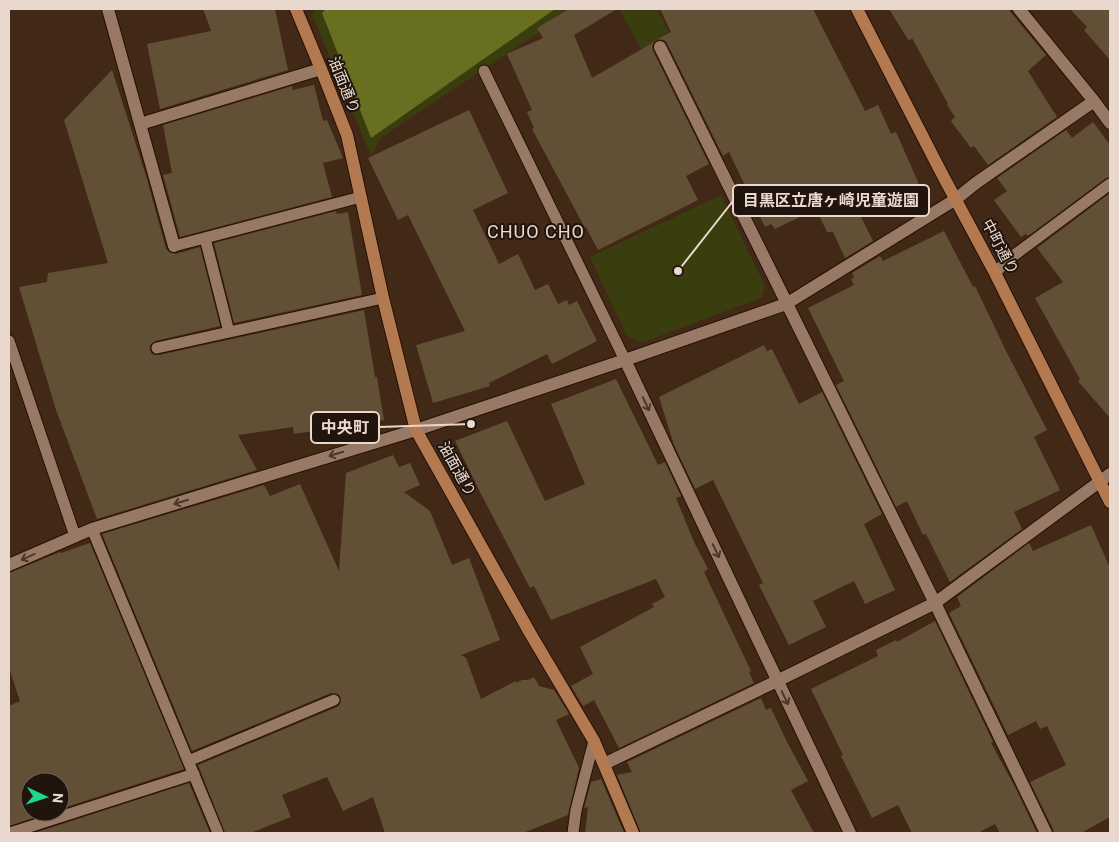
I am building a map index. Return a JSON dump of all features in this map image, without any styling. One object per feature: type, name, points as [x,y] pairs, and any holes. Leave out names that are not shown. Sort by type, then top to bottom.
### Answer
[{"type":"street","points":[[108,9],[174,246]]},
{"type":"street","name":"油面通り","points":[[296,9],[346,135],[416,430],[530,633],[594,741],[633,833]]},
{"type":"street","name":"中町通り","points":[[857,9],[1105,478],[1110,502]]},
{"type":"street","points":[[1019,9],[1094,100],[1110,123]]},
{"type":"street","points":[[660,47],[1046,833]]},
{"type":"street","points":[[140,124],[321,68]]},
{"type":"street","points":[[9,565],[92,529],[416,430],[786,304],[956,199],[1094,100]]},
{"type":"street","points":[[625,360],[850,833]]},
{"type":"street","points":[[604,764],[934,603],[1105,478]]},
{"type":"lane","points":[[484,72],[625,360]]},
{"type":"lane","points":[[995,273],[1009,259],[1110,184]]},
{"type":"lane","points":[[174,246],[361,197]]},
{"type":"lane","points":[[205,238],[229,332]]},
{"type":"lane","points":[[157,348],[384,298]]},
{"type":"lane","points":[[9,341],[76,536]]},
{"type":"lane","points":[[92,529],[218,833]]},
{"type":"lane","points":[[188,761],[334,700]]},
{"type":"lane","points":[[573,833],[576,810],[594,741]]},
{"type":"lane","points":[[10,833],[194,774]]},
{"type":"green space","points":[[317,9],[574,9],[382,137],[371,156],[312,14]]},
{"type":"green space","points":[[326,9],[555,9],[371,138],[322,13]]},
{"type":"green space","points":[[619,9],[657,9],[670,36],[641,49]]},
{"type":"green space","points":[[721,195],[765,286],[761,298],[643,342],[627,336],[590,257]]},
{"type":"building","points":[[203,9],[275,9],[288,70],[160,109],[147,44],[211,31]]},
{"type":"building","points":[[569,9],[617,9],[574,35],[592,78],[654,42],[652,46],[653,51],[709,164],[686,176],[698,200],[598,250],[532,129],[534,128],[527,112],[532,110],[507,54],[543,38],[537,28]]},
{"type":"building","points":[[660,9],[813,9],[865,111],[878,105],[891,134],[896,132],[918,182],[917,192],[859,213],[873,241],[845,258],[833,232],[827,232],[816,209],[775,229],[771,224],[765,227],[729,152],[723,156],[667,43],[664,40],[658,39],[671,32]]},
{"type":"building","points":[[889,9],[1008,9],[1046,55],[1028,71],[1057,117],[988,165],[974,146],[971,148],[951,121],[955,117],[912,38],[909,41]]},
{"type":"building","points":[[1070,9],[1110,9],[1110,60],[1084,30],[1087,27]]},
{"type":"building","points":[[112,70],[147,179],[166,249],[176,254],[200,247],[220,326],[155,341],[150,345],[151,353],[159,355],[364,310],[384,420],[294,434],[293,427],[238,435],[257,470],[97,519],[56,410],[19,287],[47,282],[48,273],[108,263],[64,120]]},
{"type":"building","points":[[314,85],[323,121],[327,120],[343,158],[323,163],[332,197],[180,237],[163,175],[172,173],[163,125],[292,86],[293,90]]},
{"type":"building","points":[[469,110],[508,193],[473,210],[499,264],[518,254],[535,290],[548,284],[558,304],[567,300],[569,305],[577,301],[597,341],[552,364],[547,354],[489,383],[490,386],[433,403],[416,345],[465,331],[408,215],[398,220],[368,158]]},
{"type":"building","points":[[1093,122],[1110,145],[1110,177],[1106,178],[1028,236],[1026,234],[1021,237],[994,200],[1007,191],[997,178],[1066,130],[1072,138]]},
{"type":"building","points":[[1110,193],[1110,418],[1078,381],[1080,379],[1035,298],[1063,282],[1037,248]]},
{"type":"building","points":[[336,211],[337,214],[348,212],[362,295],[234,323],[214,243]]},
{"type":"building","points":[[944,231],[973,287],[975,286],[1047,430],[1034,437],[1060,490],[1014,512],[1022,529],[950,582],[926,534],[923,535],[907,501],[896,507],[836,385],[844,381],[808,308],[854,285],[851,279],[854,278],[852,273],[880,256],[883,261]]},
{"type":"building","points":[[764,345],[767,351],[772,349],[799,404],[822,392],[882,514],[864,524],[895,590],[865,604],[854,581],[813,601],[826,627],[789,645],[759,585],[763,583],[713,480],[695,489],[674,445],[659,397]]},
{"type":"building","points":[[616,379],[658,465],[665,462],[681,496],[676,498],[694,542],[708,569],[704,572],[751,671],[749,672],[754,683],[619,748],[594,700],[583,706],[571,686],[593,674],[580,647],[654,607],[652,604],[665,597],[656,579],[551,620],[534,586],[530,588],[455,441],[507,421],[545,501],[585,484],[551,404]]},
{"type":"building","points":[[393,455],[399,467],[410,463],[420,485],[404,492],[430,511],[452,565],[469,558],[500,640],[461,655],[466,658],[481,699],[516,681],[516,683],[534,677],[539,686],[554,690],[569,714],[556,720],[579,768],[568,815],[523,833],[385,833],[373,797],[343,811],[327,777],[282,795],[291,817],[250,833],[225,833],[198,765],[337,707],[340,704],[341,698],[338,694],[331,693],[192,751],[102,534],[264,485],[270,496],[300,484],[339,571],[346,473]]},
{"type":"building","points":[[1091,525],[1110,568],[1110,817],[1081,833],[1054,833],[1030,782],[1066,765],[1047,726],[1040,729],[1036,721],[1008,735],[949,613],[961,606],[957,597],[1029,543],[1033,551]]},
{"type":"building","points":[[90,543],[184,769],[70,806],[70,772],[20,772],[21,822],[9,826],[9,706],[20,701],[9,668],[9,573]]},
{"type":"building","points":[[935,621],[993,742],[991,743],[1037,833],[1000,833],[995,824],[978,833],[912,833],[898,805],[872,818],[841,756],[843,755],[811,689],[878,656],[876,650],[896,640],[897,642]]},
{"type":"building","points":[[761,698],[766,710],[771,708],[808,781],[791,790],[814,833],[641,833],[617,775],[632,772],[627,762]]},
{"type":"building","points":[[601,779],[624,833],[585,833],[588,807],[584,808],[591,782]]},
{"type":"building","points":[[189,783],[210,833],[34,833]]},
{"type":"place","name":"目黒区立唐ヶ崎児童遊園","points":[[678,271]]},
{"type":"place","name":"中央町","points":[[471,424]]},
{"type":"district","name":"CHUO CHO","points":[[536,231]]}]
